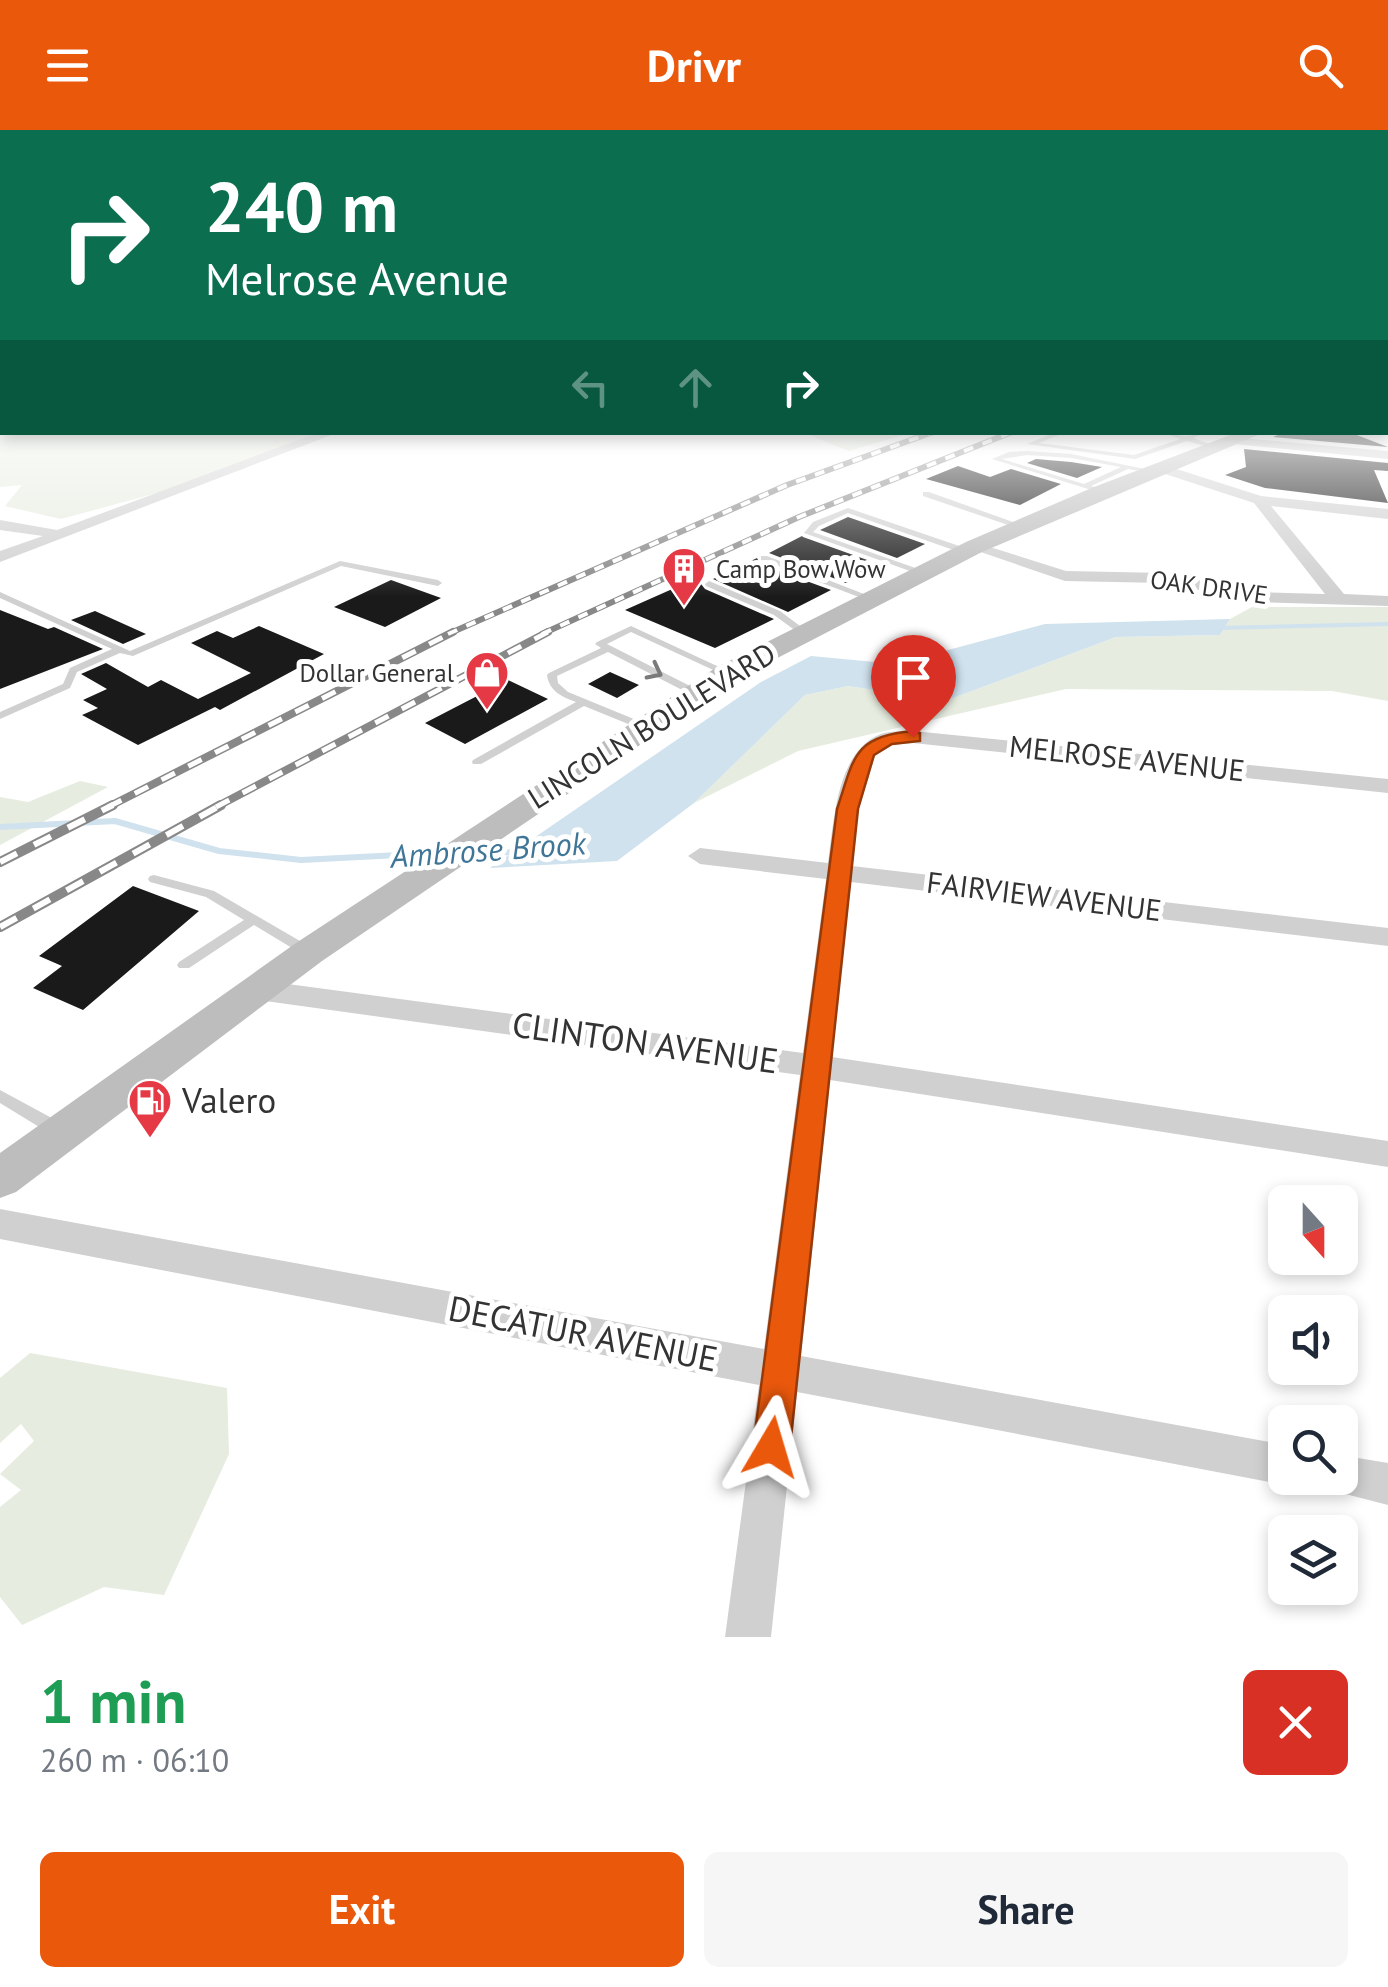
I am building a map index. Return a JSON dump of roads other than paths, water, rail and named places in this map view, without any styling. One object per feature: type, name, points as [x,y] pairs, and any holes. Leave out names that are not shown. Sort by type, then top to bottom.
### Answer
[{"type":"main road","name":"LINCOLN BOULEVARD","points":[[0,1178],[310,952],[694,692],[803,632],[1092,488],[1180,456]]},
{"type":"street","points":[[0,557],[270,456]]},
{"type":"street","points":[[1147,469],[1258,500],[1388,514]]},
{"type":"street","points":[[1258,500],[1339,600]]},
{"type":"street","points":[[0,525],[30,526],[60,536]]},
{"type":"street","name":"OAK DRIVE","points":[[970,549],[1065,576],[1165,578],[1238,595],[1388,600]]},
{"type":"street","name":"MELROSE AVENUE","points":[[840,873],[847,809],[869,750],[887,739],[913,737],[1388,786]]},
{"type":"street","name":"FAIRVIEW AVENUE","points":[[700,856],[1388,937]]},
{"type":"street","points":[[748,1637],[840,873]]},
{"type":"street","name":"CLINTON AVENUE","points":[[258,990],[816,1066],[1388,1154]]},
{"type":"street","name":"DECATUR AVENUE","points":[[0,1224],[1268,1462]]},
{"type":"street","points":[[1358,1478],[1388,1484]]},
{"type":"lane","points":[[999,456],[995,458],[1092,488]]},
{"type":"lane","points":[[1057,456],[1147,469]]},
{"type":"lane","points":[[926,494],[1020,526]]},
{"type":"lane","points":[[920,573],[808,533],[816,524],[848,510],[970,549]]},
{"type":"lane","points":[[764,558],[870,598]]},
{"type":"lane","points":[[0,596],[130,654],[340,563],[438,583]]},
{"type":"lane","points":[[709,584],[777,613],[803,632]]},
{"type":"lane","points":[[694,692],[600,644],[631,628],[727,673]]},
{"type":"lane","points":[[608,648],[552,675],[553,684],[564,694],[642,726]]},
{"type":"lane","points":[[0,716],[67,686],[73,670],[119,650]]},
{"type":"lane","points":[[477,762],[584,702]]},
{"type":"lane","points":[[154,879],[210,894],[310,952]]},
{"type":"lane","points":[[184,965],[254,919]]},
{"type":"lane","points":[[0,1096],[62,1132]]},
{"type":"water","points":[[1230,619],[1220,635],[1116,637],[945,701],[848,686],[805,695],[694,803],[617,861],[490,868],[761,682],[811,656],[896,664],[1045,624]]},
{"type":"waterway","name":"Ambrose Brook","points":[[1217,628],[1388,624]]},
{"type":"waterway","name":"Ambrose Brook","points":[[0,827],[115,821],[219,851],[301,860],[438,853]]},
{"type":"waterway","name":"Ambrose Brook","points":[[476,853],[518,852]]},
{"type":"railway","points":[[448,634],[787,485],[866,456]]},
{"type":"railway","points":[[542,634],[799,517],[951,456]]},
{"type":"railway","points":[[108,807],[453,632]]},
{"type":"railway","points":[[216,807],[548,632]]},
{"type":"railway","points":[[0,862],[113,805]]},
{"type":"railway","points":[[0,927],[221,805]]},
{"type":"place","name":"Camp Bow Wow","points":[[684,607]]},
{"type":"place","name":"Dollar General","points":[[487,711]]},
{"type":"place","name":"Valero","points":[[150,1139]]}]
